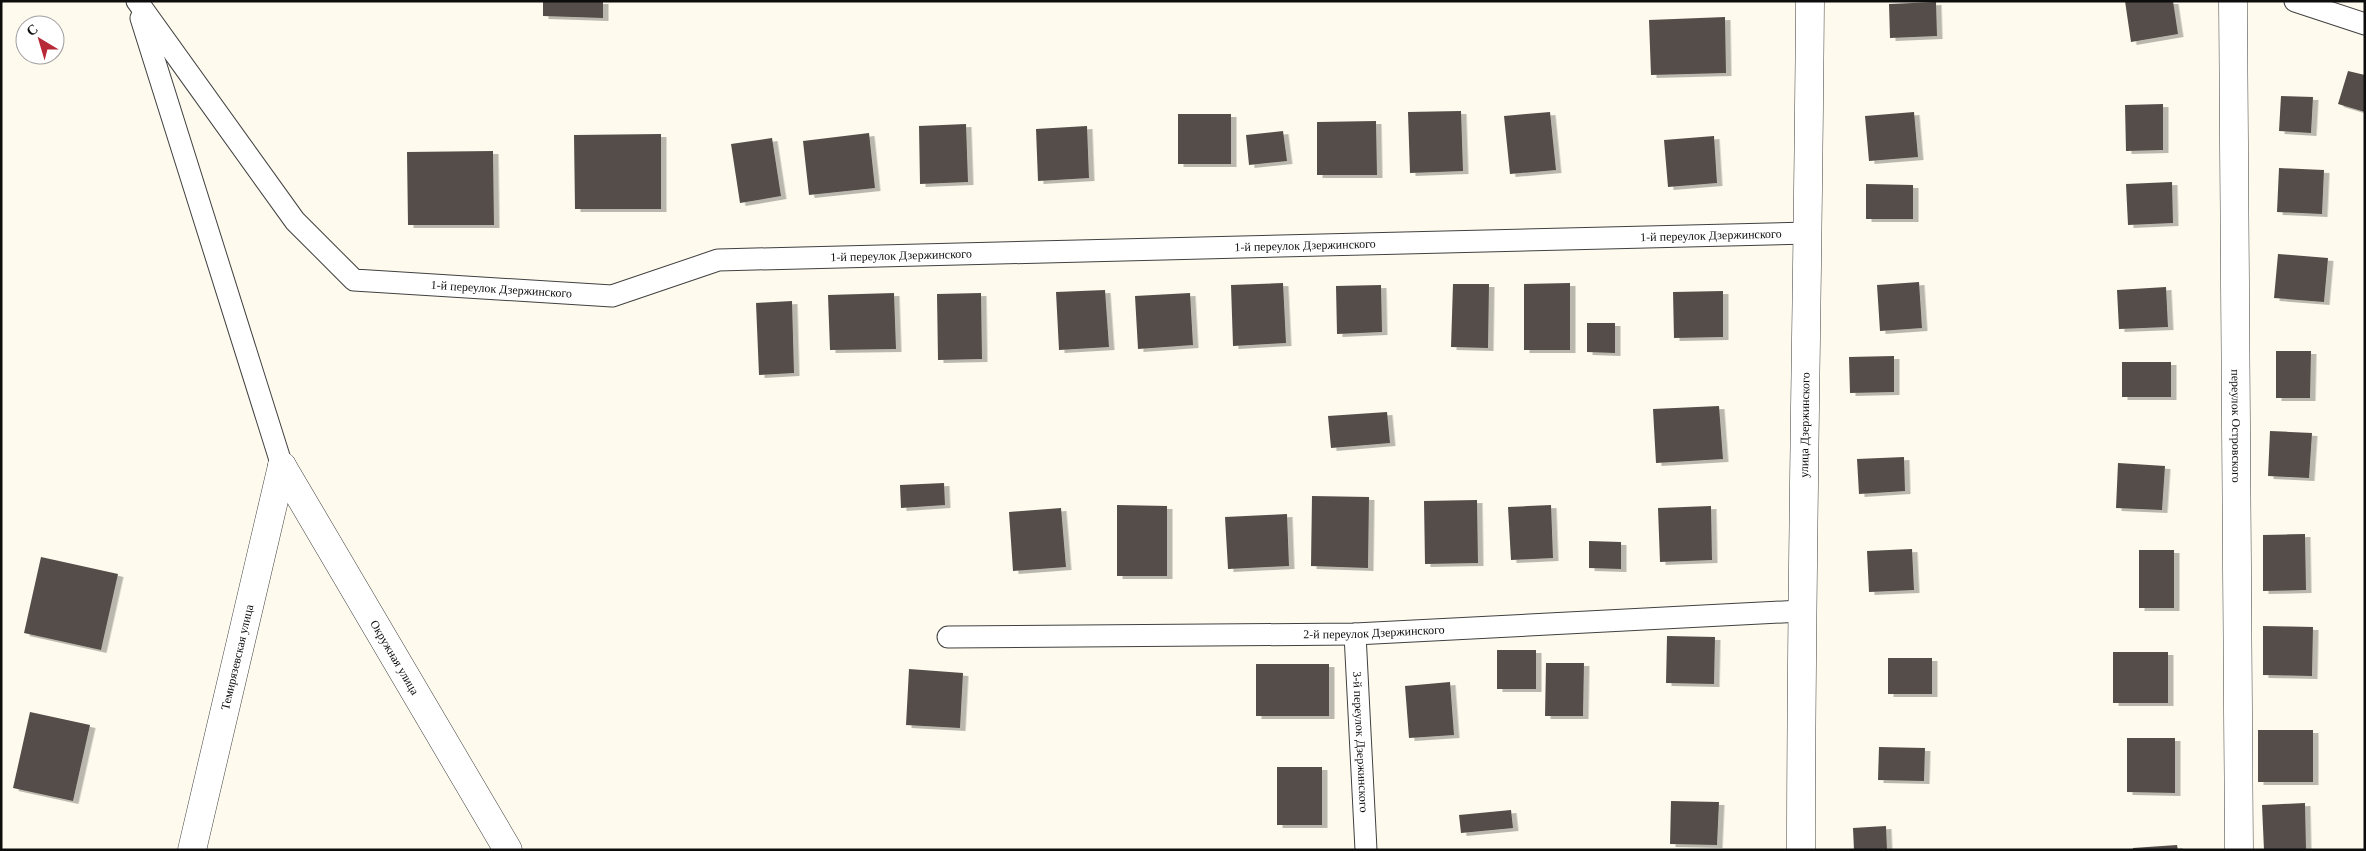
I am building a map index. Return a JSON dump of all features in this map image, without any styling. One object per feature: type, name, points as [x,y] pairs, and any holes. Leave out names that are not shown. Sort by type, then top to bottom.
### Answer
[{"type":"street","name":"улица Дзержинского","points":[[1801,850],[1801,610],[1810,1]]},
{"type":"street","name":"переулок Островского","points":[[2233,1],[2240,850]]},
{"type":"street","name":"Темирязевская улица","points":[[192,850],[282,466]]},
{"type":"street","name":"Окружная улица","points":[[282,466],[508,850]]},
{"type":"lane","name":"1-й переулок Дзержинского","points":[[136,1],[295,221],[354,280],[612,296],[718,260],[1808,233]]},
{"type":"lane","points":[[136,1],[282,466]]},
{"type":"lane","points":[[2295,1],[2365,24]]},
{"type":"lane","name":"2-й переулок Дзержинского","points":[[948,637],[1355,634],[1801,610]]},
{"type":"lane","name":"3-й переулок Дзержинского","points":[[1355,634],[1366,850]]},
{"type":"building","points":[[543,1],[603,1],[603,18],[543,16]]},
{"type":"building","points":[[2125,1],[2173,1],[2178,34],[2131,42]]},
{"type":"building","points":[[1936,2],[1937,36],[1890,38],[1889,4]]},
{"type":"building","points":[[1725,17],[1726,73],[1651,75],[1649,20]]},
{"type":"building","points":[[2348,71],[2365,75],[2365,112],[2338,104]]},
{"type":"building","points":[[2281,96],[2313,97],[2311,133],[2279,131]]},
{"type":"building","points":[[2163,104],[2163,150],[2126,151],[2125,105]]},
{"type":"building","points":[[1461,111],[1463,171],[1410,173],[1408,112]]},
{"type":"building","points":[[1550,112],[1556,170],[1510,174],[1504,116]]},
{"type":"building","points":[[1914,112],[1918,157],[1869,161],[1865,116]]},
{"type":"building","points":[[1178,114],[1231,114],[1231,164],[1178,164]]},
{"type":"building","points":[[1376,121],[1377,175],[1317,175],[1317,122]]},
{"type":"building","points":[[966,124],[968,182],[920,184],[919,126]]},
{"type":"building","points":[[1087,126],[1089,178],[1038,181],[1036,129]]},
{"type":"building","points":[[1283,131],[1287,161],[1249,165],[1246,135]]},
{"type":"building","points":[[869,133],[875,188],[809,195],[803,141]]},
{"type":"building","points":[[661,134],[661,209],[575,209],[574,135]]},
{"type":"building","points":[[1714,136],[1717,183],[1668,187],[1664,140]]},
{"type":"building","points":[[772,138],[781,196],[740,203],[731,144]]},
{"type":"building","points":[[493,151],[494,225],[408,225],[407,152]]},
{"type":"building","points":[[2279,168],[2324,170],[2322,214],[2277,212]]},
{"type":"building","points":[[2172,182],[2173,223],[2128,225],[2126,184]]},
{"type":"building","points":[[1866,184],[1913,185],[1913,219],[1866,219]]},
{"type":"building","points":[[2278,254],[2328,258],[2324,302],[2274,298]]},
{"type":"building","points":[[1919,282],[1922,328],[1880,331],[1877,285]]},
{"type":"building","points":[[1283,283],[1286,343],[1233,346],[1231,285]]},
{"type":"building","points":[[1570,283],[1570,350],[1524,350],[1524,284]]},
{"type":"building","points":[[1453,284],[1489,284],[1488,348],[1451,347]]},
{"type":"building","points":[[1381,285],[1382,332],[1337,334],[1336,286]]},
{"type":"building","points":[[2166,287],[2168,327],[2119,329],[2117,290]]},
{"type":"building","points":[[1105,290],[1109,347],[1059,350],[1056,292]]},
{"type":"building","points":[[1723,291],[1723,337],[1674,338],[1673,292]]},
{"type":"building","points":[[894,293],[896,349],[830,350],[828,295]]},
{"type":"building","points":[[981,293],[982,359],[938,360],[937,294]]},
{"type":"building","points":[[1190,293],[1193,345],[1138,349],[1135,296]]},
{"type":"building","points":[[792,301],[794,373],[759,375],[756,303]]},
{"type":"building","points":[[1587,323],[1615,323],[1615,353],[1587,352]]},
{"type":"building","points":[[2276,351],[2311,351],[2310,398],[2276,398]]},
{"type":"building","points":[[1894,356],[1894,392],[1850,393],[1849,357]]},
{"type":"building","points":[[2122,362],[2171,362],[2171,397],[2122,397]]},
{"type":"building","points":[[1719,406],[1723,459],[1656,463],[1653,409]]},
{"type":"building","points":[[1387,412],[1390,443],[1331,448],[1328,416]]},
{"type":"building","points":[[2270,431],[2312,433],[2309,478],[2268,476]]},
{"type":"building","points":[[1904,457],[1905,491],[1859,494],[1857,459]]},
{"type":"building","points":[[2118,463],[2165,466],[2162,510],[2116,508]]},
{"type":"building","points":[[944,483],[945,505],[901,508],[900,485]]},
{"type":"building","points":[[1312,496],[1369,497],[1368,568],[1311,566]]},
{"type":"building","points":[[1477,500],[1478,563],[1425,564],[1424,501]]},
{"type":"building","points":[[1117,505],[1167,506],[1167,576],[1117,576]]},
{"type":"building","points":[[1551,505],[1553,558],[1511,560],[1508,507]]},
{"type":"building","points":[[1711,506],[1712,560],[1660,562],[1658,508]]},
{"type":"building","points":[[1061,508],[1066,567],[1013,571],[1009,512]]},
{"type":"building","points":[[1287,514],[1289,566],[1228,569],[1225,517]]},
{"type":"building","points":[[2305,534],[2306,590],[2263,591],[2263,535]]},
{"type":"building","points":[[1589,541],[1621,542],[1621,569],[1589,568]]},
{"type":"building","points":[[1912,549],[1914,590],[1869,592],[1867,551]]},
{"type":"building","points":[[2139,550],[2174,550],[2174,608],[2139,608]]},
{"type":"building","points":[[41,557],[118,574],[101,650],[24,633]]},
{"type":"building","points":[[2263,626],[2313,627],[2312,676],[2263,675]]},
{"type":"building","points":[[1667,636],[1715,637],[1714,684],[1666,683]]},
{"type":"building","points":[[1497,650],[1536,650],[1536,689],[1497,689]]},
{"type":"building","points":[[2113,652],[2168,652],[2168,703],[2113,703]]},
{"type":"building","points":[[1888,658],[1932,658],[1932,694],[1888,694]]},
{"type":"building","points":[[1546,663],[1584,663],[1583,716],[1545,716]]},
{"type":"building","points":[[1256,664],[1329,664],[1329,716],[1256,716]]},
{"type":"building","points":[[909,669],[963,673],[960,728],[906,725]]},
{"type":"building","points":[[1450,682],[1454,735],[1409,738],[1405,686]]},
{"type":"building","points":[[30,712],[90,725],[73,801],[13,788]]},
{"type":"building","points":[[2258,730],[2313,730],[2313,782],[2258,782]]},
{"type":"building","points":[[2127,738],[2175,738],[2175,793],[2127,792]]},
{"type":"building","points":[[1879,747],[1925,748],[1924,781],[1878,780]]},
{"type":"building","points":[[1277,767],[1322,767],[1322,825],[1277,825]]},
{"type":"building","points":[[1671,801],[1719,802],[1717,845],[1670,844]]},
{"type":"building","points":[[2305,803],[2306,849],[2264,850],[2262,805]]},
{"type":"building","points":[[1511,810],[1513,828],[1461,833],[1459,815]]},
{"type":"building","points":[[1886,826],[1887,850],[1854,850],[1853,828]]},
{"type":"building","points":[[2177,845],[2178,850],[2133,850],[2133,848]]}]
